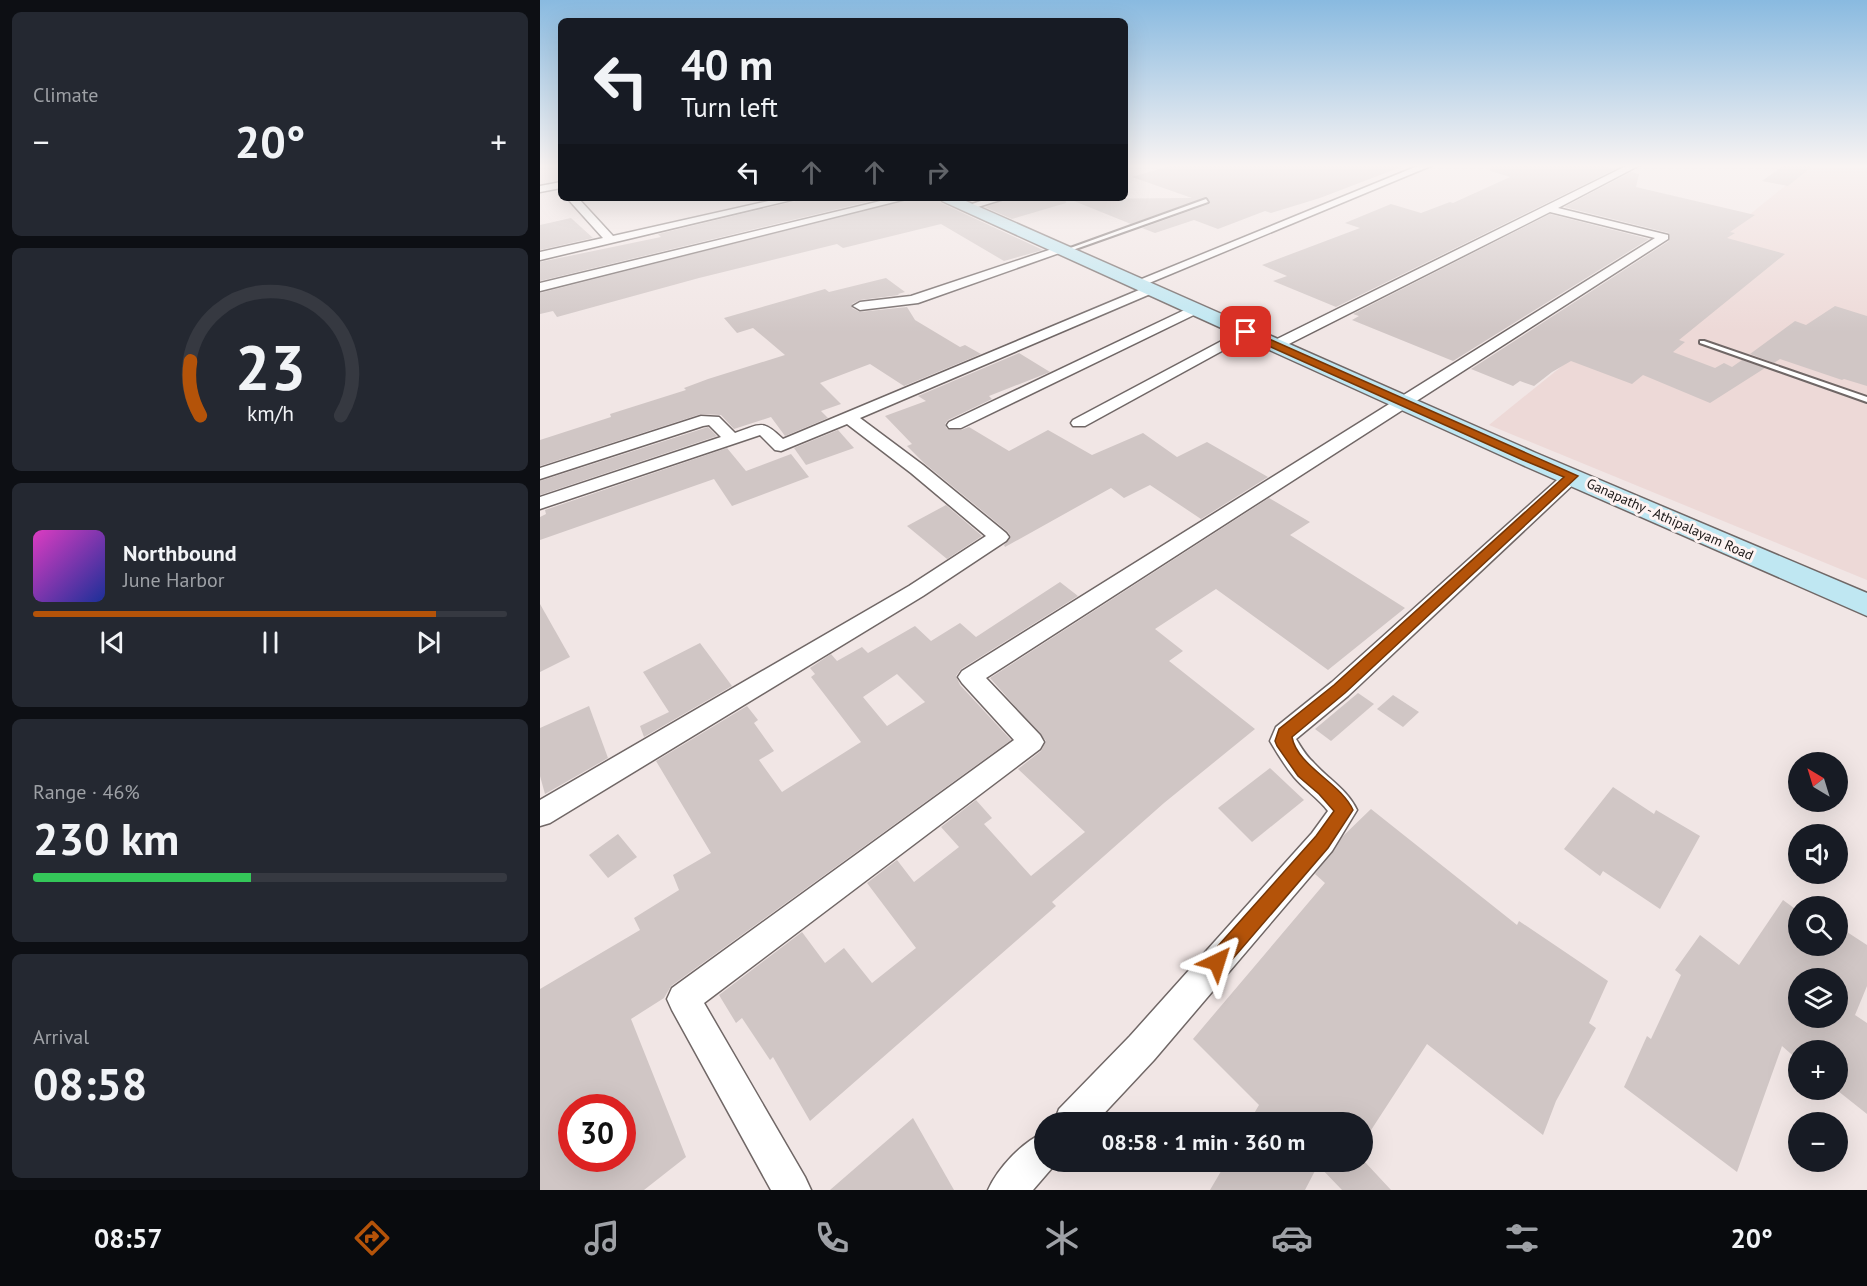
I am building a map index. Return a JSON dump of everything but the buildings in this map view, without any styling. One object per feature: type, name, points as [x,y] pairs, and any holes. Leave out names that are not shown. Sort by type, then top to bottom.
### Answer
[{"type":"main road","name":"Ganapathy - Athipalayam Road","points":[[998,221],[1405,403],[1867,605]]},
{"type":"street","points":[[593,221],[611,240]]},
{"type":"street","points":[[540,256],[696,221]]},
{"type":"street","points":[[540,287],[812,221]]},
{"type":"street","points":[[540,504],[731,438],[764,429],[781,446],[1298,221]]},
{"type":"street","points":[[1276,345],[1526,221]]},
{"type":"street","points":[[792,1190],[683,999],[1031,742],[970,677],[1664,237],[1596,221]]},
{"type":"street","points":[[860,306],[913,300],[1067,252]]},
{"type":"street","points":[[908,314],[1067,252]]},
{"type":"street","points":[[955,424],[1195,309]]},
{"type":"street","points":[[1079,423],[1246,332]]},
{"type":"street","points":[[540,814],[916,591],[999,537],[917,469],[849,418]]},
{"type":"street","points":[[540,474],[700,421],[713,420],[731,438]]},
{"type":"street","points":[[1080,1112],[1158,1030],[1322,842],[1344,810],[1325,788],[1304,771],[1283,741],[1285,734],[1340,689],[1572,476]]},
{"type":"street","points":[[1007,1190],[1034,1162]]},
{"type":"lane","points":[[1067,252],[1153,221]]},
{"type":"lane","points":[[1702,342],[1867,400]]},
{"type":"shaded area","points":[[1742,221],[1867,221],[1867,580],[1489,425]]},
{"type":"route","points":[[1217,962],[1322,842],[1344,810],[1325,788],[1304,771],[1283,741],[1285,734],[1340,689],[1572,476],[1246,332]]}]
